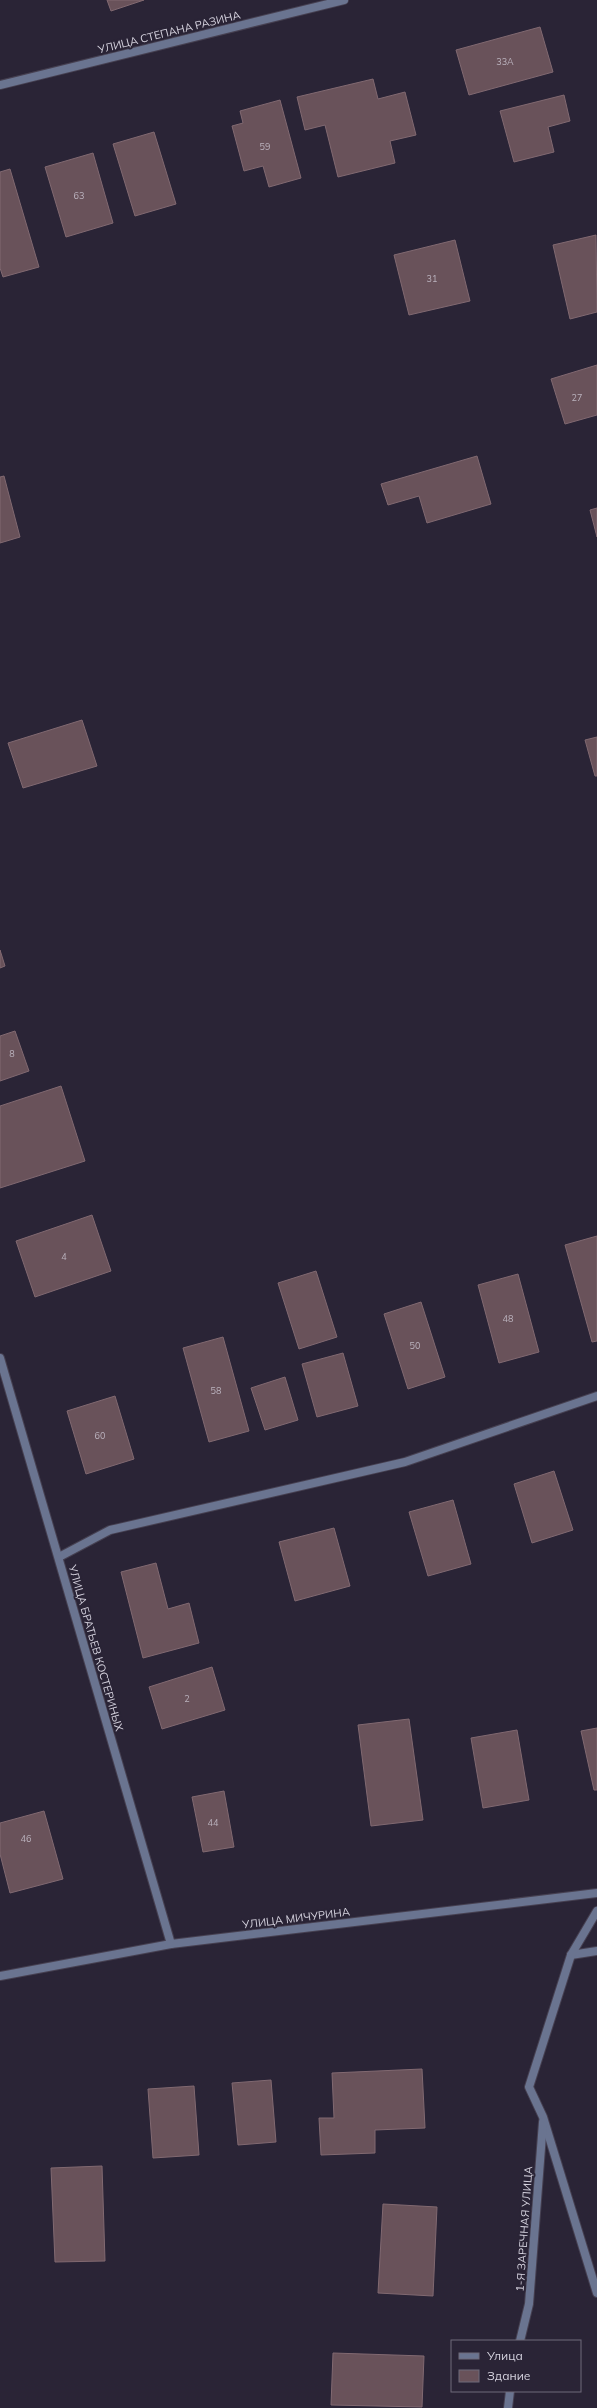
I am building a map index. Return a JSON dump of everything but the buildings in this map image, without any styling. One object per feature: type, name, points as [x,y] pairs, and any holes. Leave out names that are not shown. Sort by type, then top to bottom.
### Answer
[{"type":"street","name":"УЛИЦА СТЕПАНА РАЗИНА","points":[[0,85],[344,0]]},
{"type":"street","name":"УЛИЦА БРАТЬЕВ КОСТЕРИНЫХ","points":[[0,1358],[171,1944]]},
{"type":"street","points":[[59,1558],[110,1530],[405,1462],[597,1396]]},
{"type":"street","name":"УЛИЦА МИЧУРИНА","points":[[0,1976],[171,1944],[597,1893]]},
{"type":"street","points":[[597,1911],[571,1955],[530,2087],[543,2118],[597,2293]]},
{"type":"street","points":[[571,1955],[597,1951]]},
{"type":"street","name":"1-Я ЗАРЕЧНАЯ УЛИЦА","points":[[520,2340],[529,2304],[543,2118]]},
{"type":"street","points":[[508,2408],[510,2392]]}]
